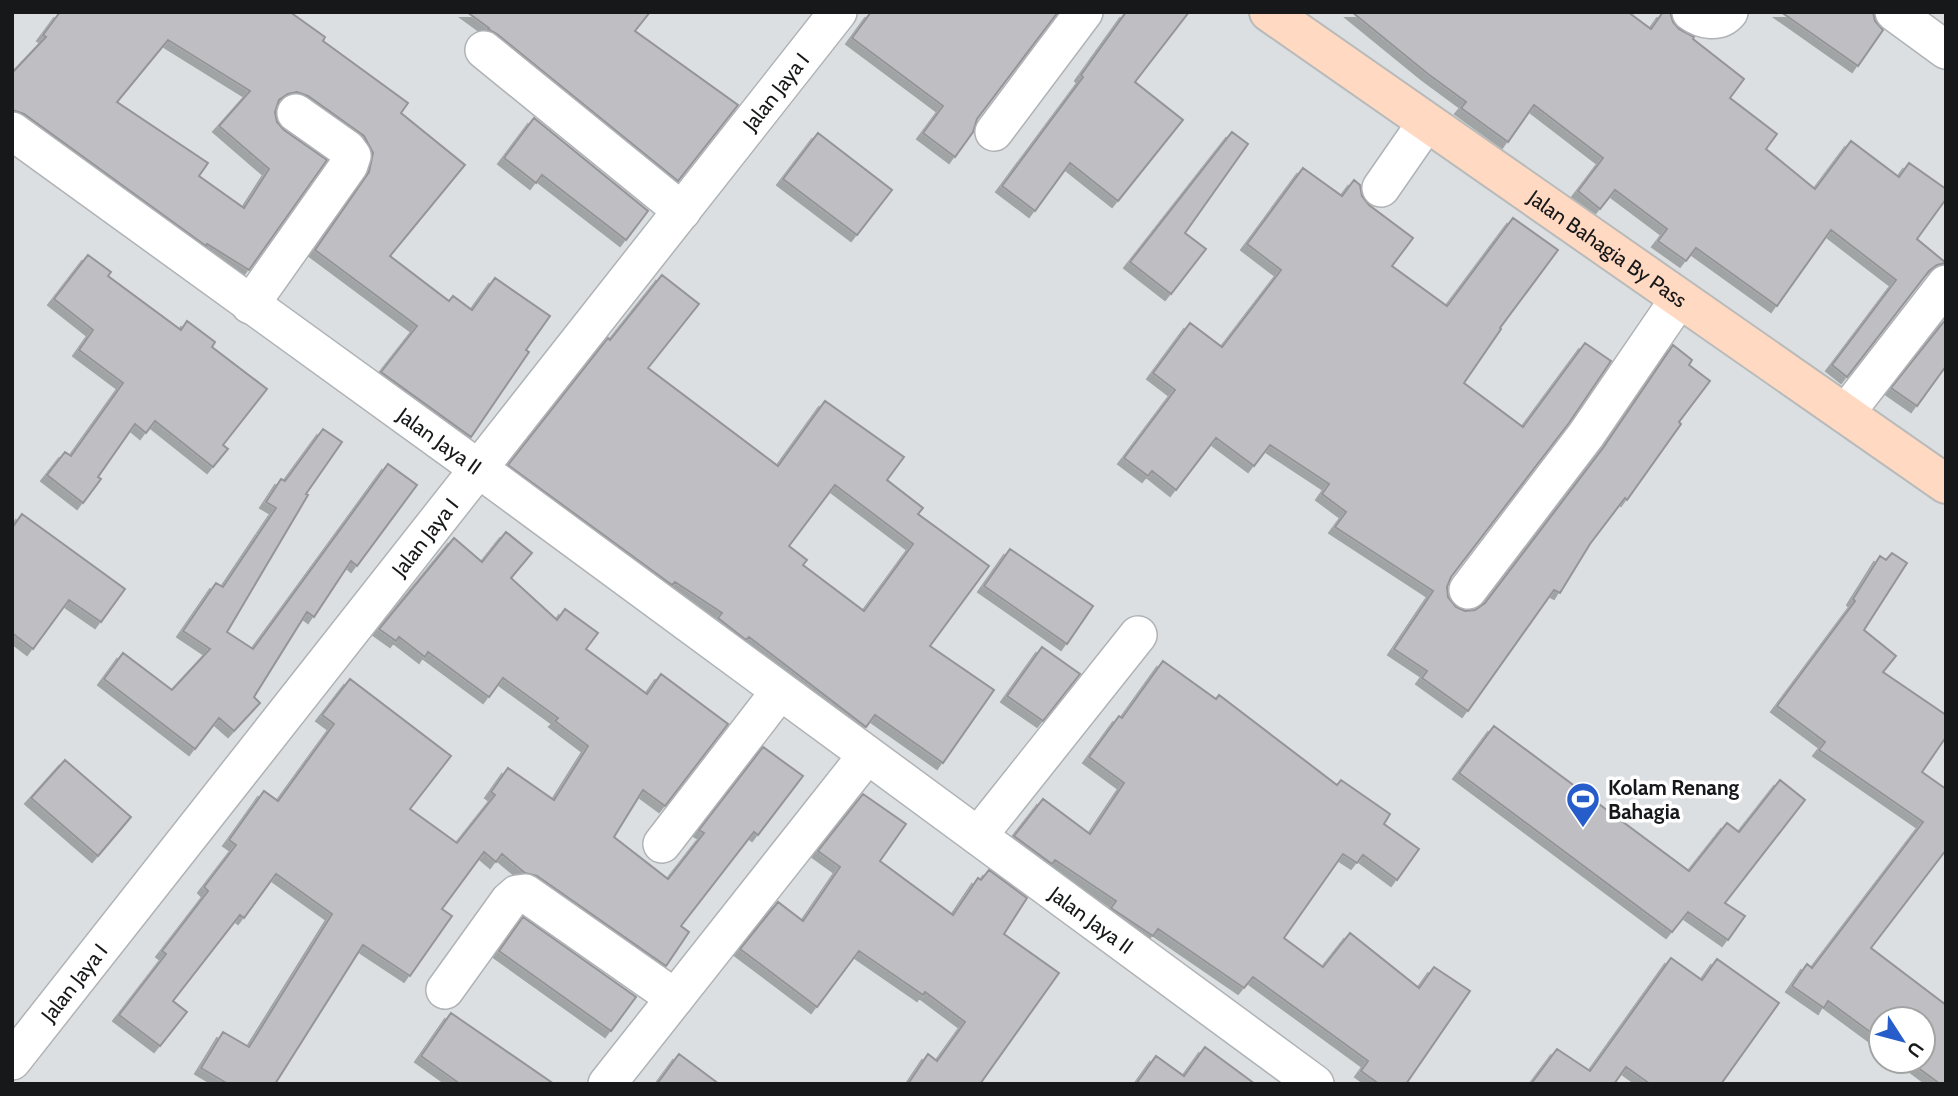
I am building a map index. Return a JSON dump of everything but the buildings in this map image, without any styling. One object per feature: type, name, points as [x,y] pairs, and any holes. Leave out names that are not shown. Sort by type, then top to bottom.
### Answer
[{"type":"main road","name":"Jalan Bahagia By Pass","points":[[1289,18],[1426,123],[1946,484]]},
{"type":"street","name":"Jalan Jaya I","points":[[12,1061],[838,12]]},
{"type":"street","points":[[994,132],[1084,12]]},
{"type":"street","points":[[1691,12],[1711,20],[1724,18],[1728,12]]},
{"type":"street","points":[[1894,12],[1946,50]]},
{"type":"street","points":[[484,50],[682,211]]},
{"type":"street","points":[[250,305],[349,165],[352,156],[347,149],[296,113]]},
{"type":"street","points":[[1381,188],[1426,123]]},
{"type":"street","name":"Jalan Jaya II","points":[[12,131],[479,469],[1315,1084]]},
{"type":"street","points":[[1845,414],[1946,284]]},
{"type":"street","points":[[1468,590],[1586,435],[1679,299]]},
{"type":"street","points":[[978,836],[1138,635]]},
{"type":"street","points":[[662,844],[780,691]]},
{"type":"street","points":[[607,1084],[867,755]]},
{"type":"street","points":[[445,990],[509,901],[517,894],[525,893],[675,998]]},
{"type":"place","name":"Kolam Renang Bahagia","points":[[1583,829]]}]
